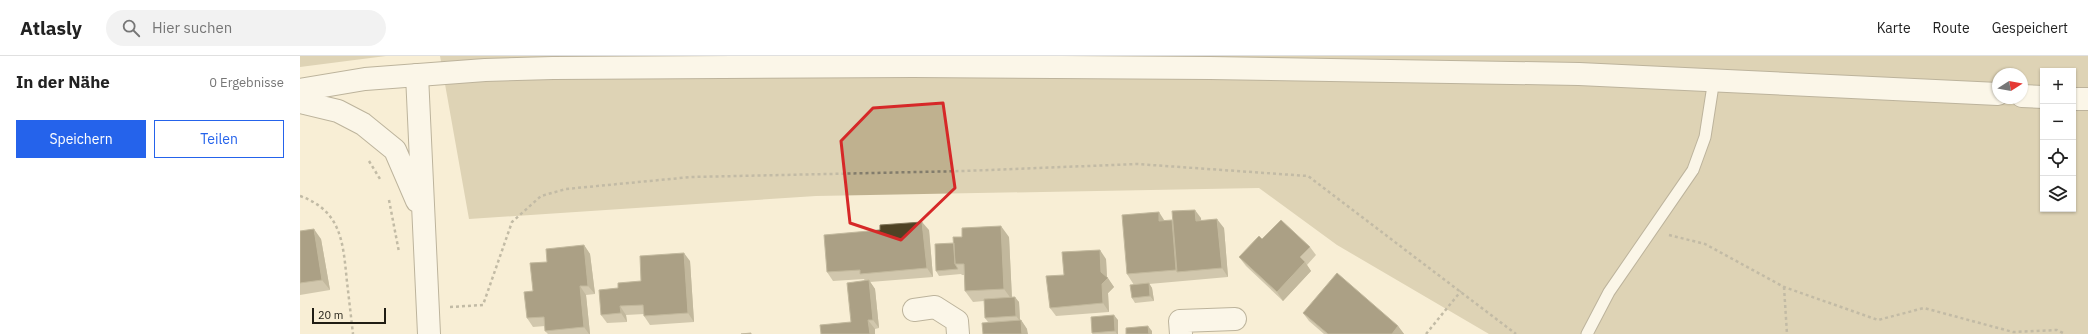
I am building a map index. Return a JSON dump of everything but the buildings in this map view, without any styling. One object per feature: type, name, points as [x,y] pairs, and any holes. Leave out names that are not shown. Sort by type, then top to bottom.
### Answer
[{"type":"main road","points":[[300,90],[365,79],[553,68],[905,66],[1454,71],[1714,79],[1992,94]]},
{"type":"main road","points":[[417,75],[429,334]]},
{"type":"main road","points":[[2028,96],[2040,97]]},
{"type":"main road","points":[[2076,99],[2088,99]]},
{"type":"main road","points":[[300,102],[338,111],[363,124],[395,150],[423,213]]},
{"type":"main road","points":[[914,310],[935,307],[957,321],[958,334]]},
{"type":"main road","points":[[1181,334],[1180,320],[1235,319]]},
{"type":"lane","points":[[1587,334],[1609,292],[1693,170],[1705,136],[1714,79]]},
{"type":"path","points":[[366,157],[382,183]]},
{"type":"path","points":[[428,310],[483,304],[512,222],[541,196],[566,189],[691,177],[964,171],[1138,164],[1308,176],[1516,334]]},
{"type":"path","points":[[386,194],[400,258]]},
{"type":"path","points":[[300,196],[310,200],[326,211],[339,228],[344,246],[353,334]]},
{"type":"path","points":[[1651,231],[1705,244],[1784,288],[1878,320],[1924,308],[2013,332],[2057,330],[2065,334]]},
{"type":"path","points":[[1784,288],[1787,334]]},
{"type":"path","points":[[1426,334],[1461,291]]},
{"type":"highlighted area","points":[[943,103],[955,188],[901,240],[850,223],[841,141],[873,108]]},
{"type":"shaded area","points":[[300,56],[386,56],[300,67]]},
{"type":"shaded area","points":[[440,56],[2088,56],[2088,334],[1489,334],[1337,245],[1259,188],[816,196],[469,219]]}]
